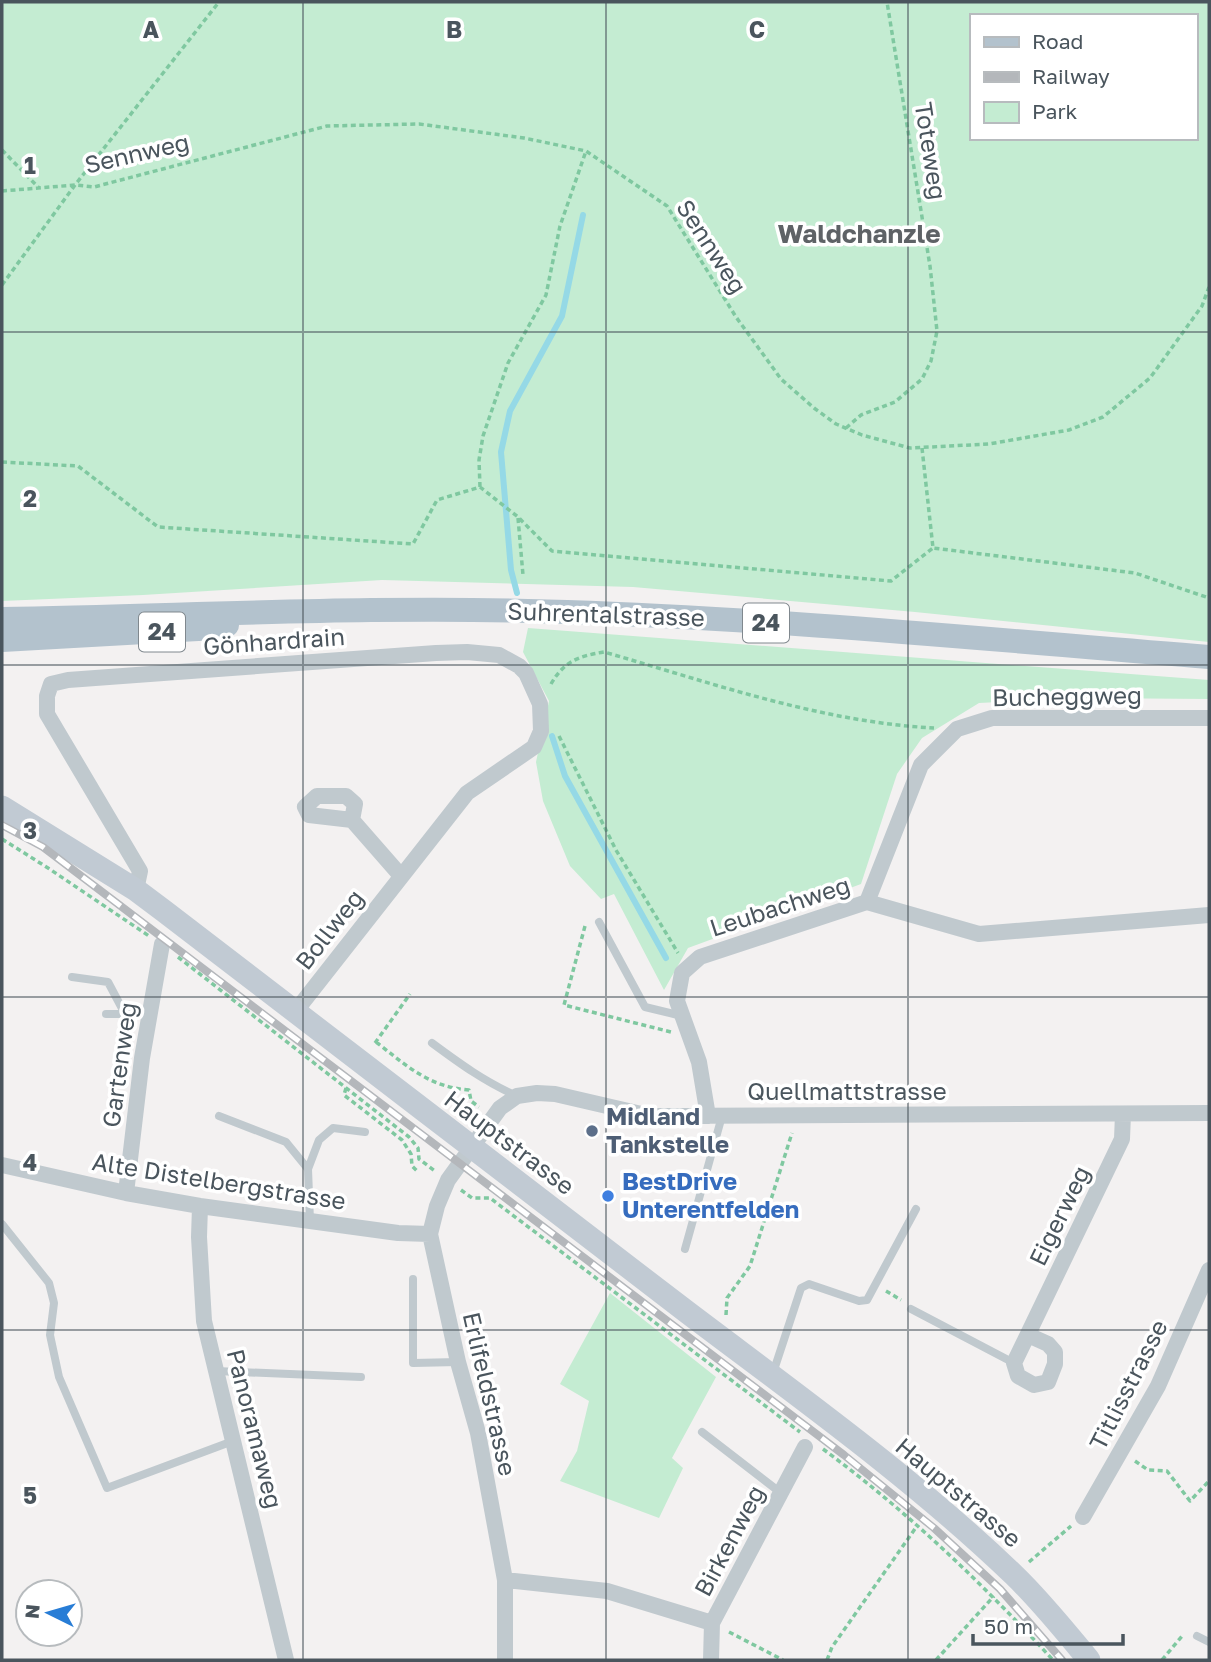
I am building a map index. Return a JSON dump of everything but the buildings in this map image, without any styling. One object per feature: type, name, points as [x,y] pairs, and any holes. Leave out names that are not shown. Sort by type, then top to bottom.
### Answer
[{"type":"main road","name":"Suhrentalstrasse","points":[[2,619],[216,612],[498,610],[706,618],[1209,657]]},
{"type":"main road","name":"24","points":[[2,640],[198,629],[322,611]]},
{"type":"main road","name":"Hauptstrasse","points":[[2,807],[136,890],[906,1481],[1014,1575],[1089,1660]]},
{"type":"street","name":"Gönhardrain","points":[[136,890],[140,871],[47,714],[47,696],[51,684],[68,680],[467,652],[499,655],[519,666],[526,673],[540,704]]},
{"type":"street","name":"Bollweg","points":[[295,1012],[467,793],[534,747],[541,731],[540,704]]},
{"type":"street","name":"Bucheggweg","points":[[867,902],[922,765],[957,729],[992,718],[1209,718]]},
{"type":"street","points":[[352,820],[401,876]]},
{"type":"street","name":"Leubachweg","points":[[687,968],[700,957],[867,902],[979,934],[1209,915]]},
{"type":"street","name":"Gartenweg","points":[[126,1193],[142,1058],[162,944]]},
{"type":"street","points":[[687,968],[682,973],[677,1001],[715,1116]]},
{"type":"street","name":"Quellmattstrasse","points":[[517,1096],[555,1094],[650,1116],[1209,1113]]},
{"type":"street","points":[[471,1149],[500,1108],[517,1096]]},
{"type":"street","name":"Eigerweg","points":[[1014,1363],[1122,1139],[1123,1114]]},
{"type":"street","name":"Erlifeldstrasse","points":[[471,1149],[448,1181],[437,1206],[430,1234],[458,1362],[478,1433],[505,1580],[505,1660]]},
{"type":"street","name":"Alte Distelbergstrasse","points":[[2,1166],[200,1206],[430,1234]]},
{"type":"street","name":"Panoramaweg","points":[[200,1206],[204,1321],[286,1660]]},
{"type":"street","name":"Titlisstrasse","points":[[1083,1517],[1158,1386],[1209,1270]]},
{"type":"street","points":[[1014,1363],[1018,1376],[1034,1385],[1048,1382],[1055,1364],[1055,1352],[1048,1344],[1028,1335]]},
{"type":"street","name":"Birkenweg","points":[[711,1660],[712,1623],[780,1493],[811,1444]]},
{"type":"street","points":[[505,1580],[607,1591],[712,1623]]},
{"type":"lane","points":[[599,922],[645,1007],[682,1016]]},
{"type":"lane","points":[[72,977],[108,982],[125,1014]]},
{"type":"lane","points":[[106,1014],[150,1014]]},
{"type":"lane","points":[[432,1042],[472,1073],[517,1096]]},
{"type":"lane","points":[[219,1116],[286,1142],[308,1169]]},
{"type":"lane","points":[[685,1249],[715,1116]]},
{"type":"lane","points":[[310,1221],[308,1169],[319,1140],[333,1128],[365,1132]]},
{"type":"lane","points":[[772,1376],[802,1288],[809,1284],[859,1301],[867,1300],[916,1209]]},
{"type":"lane","points":[[2,1224],[49,1283],[54,1303],[50,1335],[59,1377],[107,1488],[233,1440]]},
{"type":"lane","points":[[413,1279],[413,1363],[458,1362]]},
{"type":"lane","points":[[911,1309],[1014,1363]]},
{"type":"lane","points":[[216,1371],[361,1377]]},
{"type":"lane","points":[[702,1432],[780,1493]]},
{"type":"lane","points":[[1197,1636],[1209,1642]]},
{"type":"path","points":[[2,285],[75,186],[219,2]]},
{"type":"path","name":"Toteweg","points":[[846,428],[861,415],[895,402],[922,380],[931,361],[937,331],[930,267],[887,2]]},
{"type":"path","name":"Sennweg","points":[[2,191],[94,187],[327,126],[419,124],[524,138],[586,150],[667,206],[736,317],[781,379],[814,408],[846,428],[910,448],[989,444],[1069,430],[1103,417],[1150,378],[1202,306],[1209,287]]},
{"type":"path","points":[[2,150],[39,188]]},
{"type":"path","points":[[586,150],[560,226],[546,295],[508,363],[483,436],[479,460],[480,487],[518,516],[552,551],[891,581],[933,548],[1135,573],[1209,598]]},
{"type":"path","points":[[922,447],[933,548]]},
{"type":"path","points":[[2,462],[78,466],[158,527],[413,544],[437,500],[480,487]]},
{"type":"path","points":[[518,516],[523,575]]},
{"type":"path","points":[[540,704],[556,676],[577,656],[604,652],[806,710],[901,726],[957,729]]},
{"type":"path","points":[[557,733],[616,849],[687,968]]},
{"type":"path","points":[[2,839],[162,944],[414,1141],[418,1148],[418,1172],[411,1166],[407,1146],[344,1095],[346,1088]]},
{"type":"path","points":[[599,922],[586,919],[564,1006],[690,1036]]},
{"type":"path","points":[[372,1048],[410,994]]},
{"type":"path","points":[[376,1042],[410,1069],[442,1087],[469,1090],[470,1097]]},
{"type":"path","points":[[720,1337],[726,1324],[727,1298],[750,1266],[797,1115]]},
{"type":"path","points":[[419,1159],[472,1198],[490,1198],[918,1525],[994,1596],[1053,1660]]},
{"type":"path","points":[[875,1285],[912,1306],[911,1309]]},
{"type":"path","points":[[1122,1451],[1147,1470],[1167,1471],[1189,1501],[1209,1481]]},
{"type":"path","points":[[1014,1575],[1083,1517]]},
{"type":"path","points":[[827,1660],[832,1647],[918,1525]]},
{"type":"path","points":[[936,1660],[994,1596]]},
{"type":"path","points":[[712,1623],[783,1660]]},
{"type":"path","points":[[1162,1660],[1182,1635],[1197,1636]]},
{"type":"green space","points":[[2,2],[1209,2],[1209,642],[633,587],[382,580],[2,601]]},
{"type":"green space","points":[[528,628],[1209,680],[1209,699],[1081,698],[979,703],[922,738],[897,774],[861,884],[688,948],[664,990],[614,894],[601,899],[570,866],[543,801],[536,762],[549,701],[523,652]]},
{"type":"green space","points":[[610,1293],[716,1377],[672,1458],[683,1468],[659,1518],[560,1481],[577,1451],[589,1401],[560,1384]]},
{"type":"waterway","points":[[517,593],[511,570],[501,452],[510,411],[562,316],[583,215]]},
{"type":"waterway","points":[[552,736],[565,776],[666,958]]},
{"type":"railway","points":[[2,825],[43,847],[844,1455],[934,1528],[1000,1589],[1062,1660]]},
{"type":"place","name":"Midland Tankstelle","points":[[592,1131]]},
{"type":"place","name":"BestDrive Unterentfelden","points":[[608,1196]]},
{"type":"district","name":"Waldchanzle","points":[[859,234]]}]
